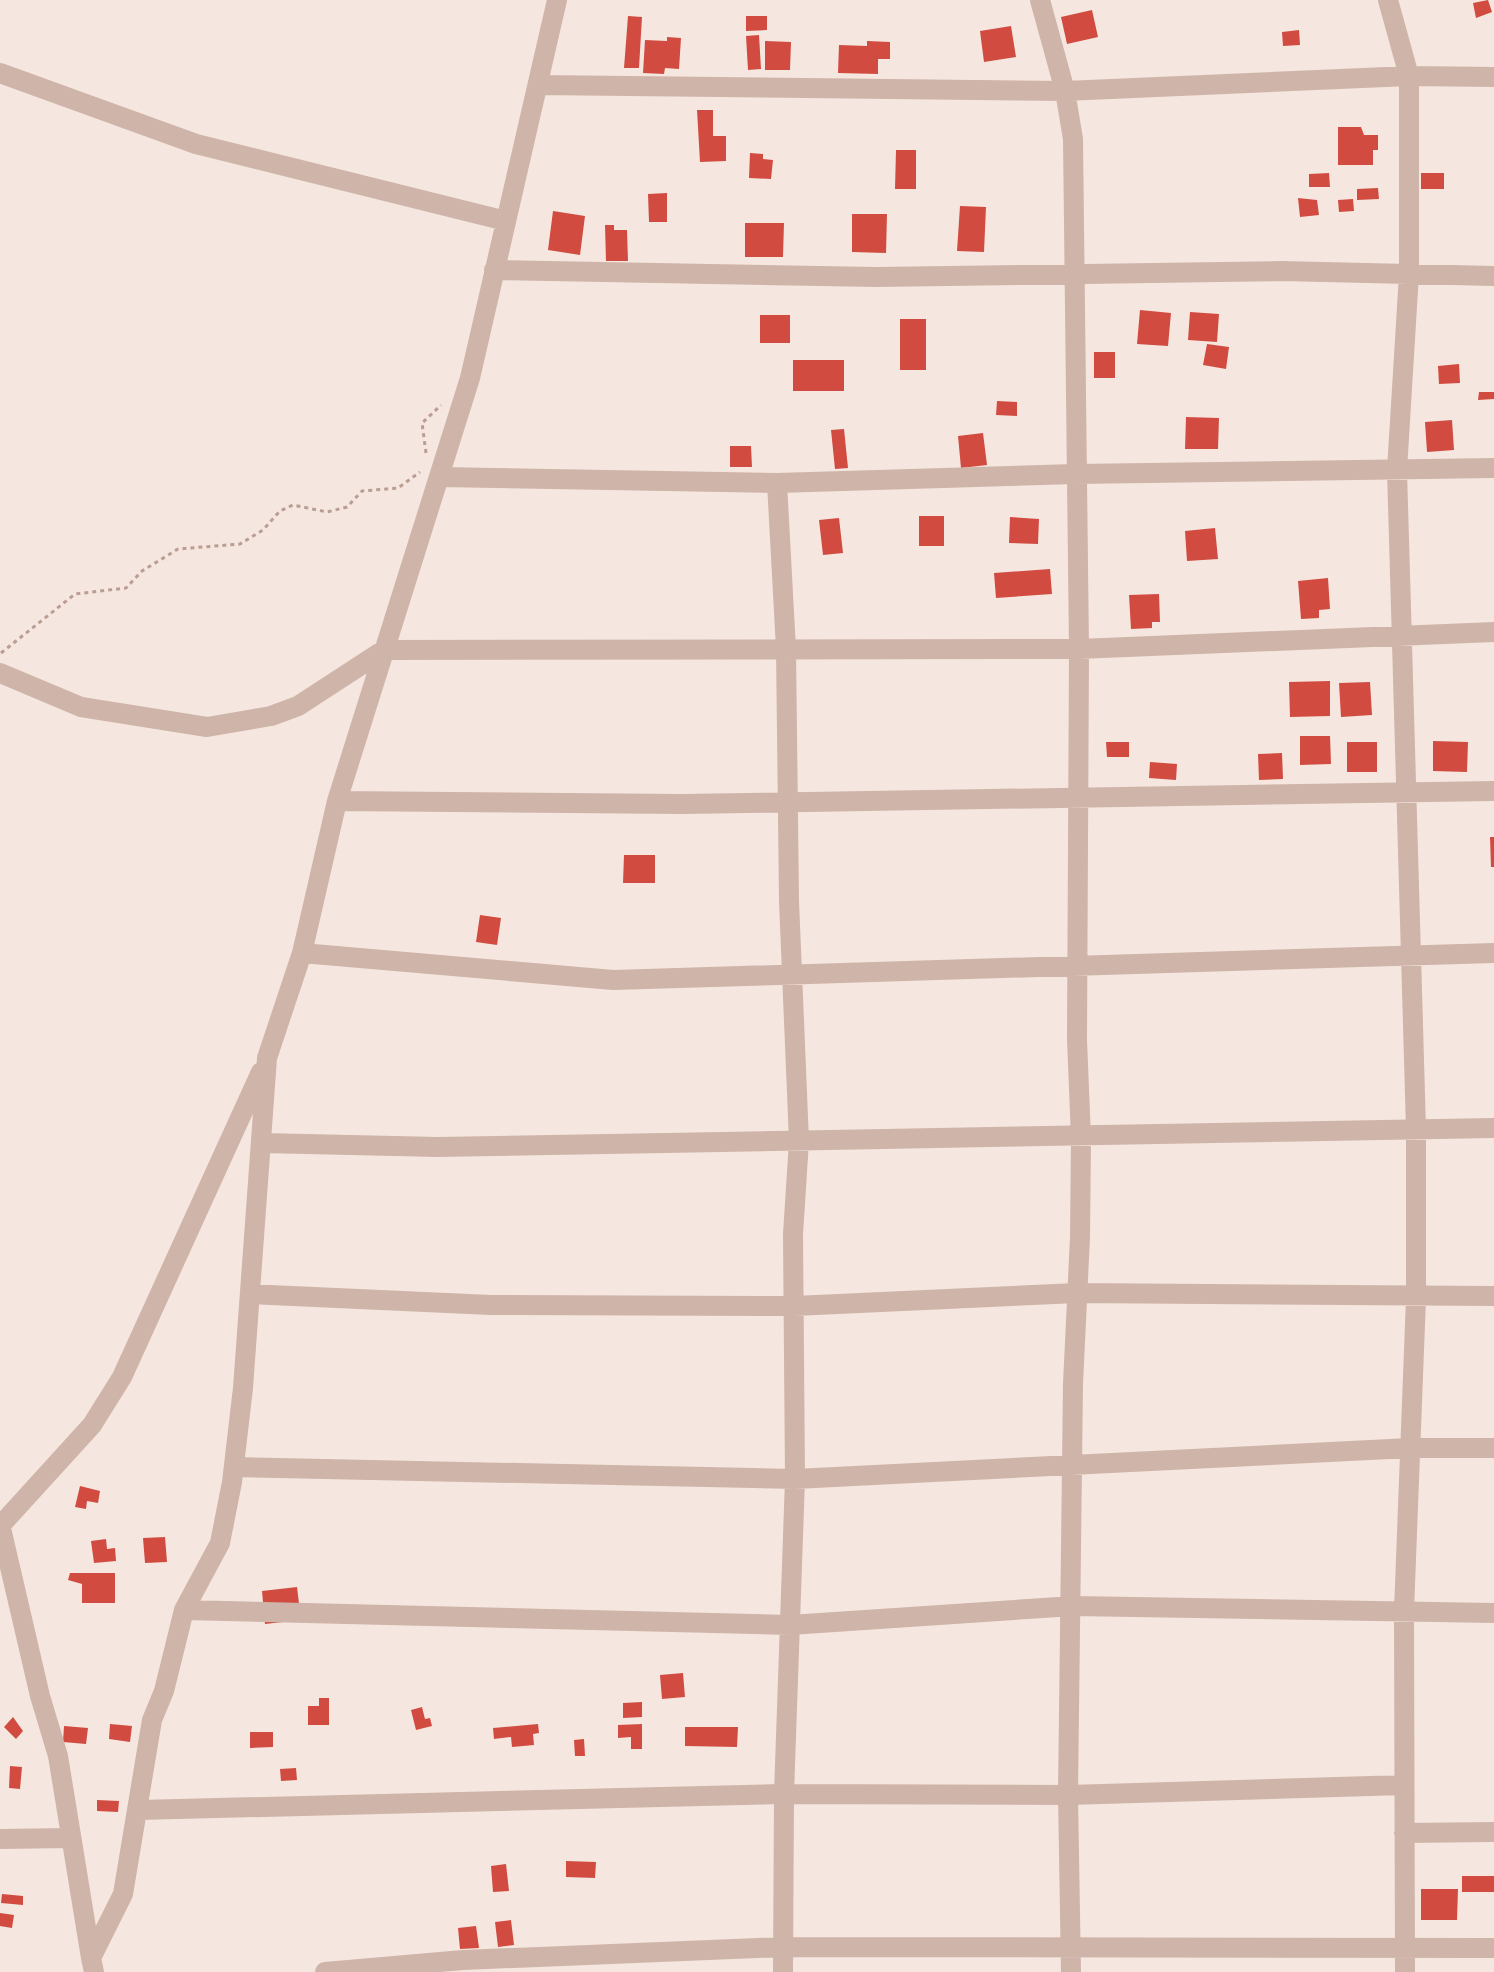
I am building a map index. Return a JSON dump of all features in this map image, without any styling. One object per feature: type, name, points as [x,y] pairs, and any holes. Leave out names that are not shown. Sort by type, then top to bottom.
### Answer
[{"type":"street","points":[[92,1965],[58,1756],[22,1625],[0,1525],[92,1425],[122,1377],[267,1058],[302,953],[337,801],[470,378],[557,0]]},
{"type":"street","points":[[1040,0],[1065,91],[1073,139],[1079,649],[1077,968],[1081,1138],[1068,1795],[1071,1972]]},
{"type":"street","points":[[1388,0],[1409,76],[1409,274],[1397,470],[1416,1129],[1416,1298],[1404,1611],[1405,1972]]},
{"type":"street","points":[[0,73],[196,144],[506,221]]},
{"type":"street","points":[[538,85],[1065,91],[1409,76],[1494,77]]},
{"type":"street","points":[[494,270],[877,277],[1281,271],[1494,276]]},
{"type":"street","points":[[440,477],[777,483],[1075,474],[1494,468]]},
{"type":"street","points":[[777,483],[786,649],[791,975],[799,1141],[793,1234],[795,1479],[784,1794],[783,1972]]},
{"type":"street","points":[[0,673],[81,707],[207,727],[271,716],[298,706],[384,650],[1079,649],[1494,632]]},
{"type":"street","points":[[337,801],[789,802],[1494,791]]},
{"type":"street","points":[[302,953],[613,980],[1077,968],[1410,953],[1494,953]]},
{"type":"street","points":[[92,1965],[123,1894],[129,1843],[139,1810],[152,1720],[164,1691],[184,1610],[220,1543],[234,1467],[267,1058]]},
{"type":"street","points":[[262,1143],[438,1147],[1081,1138],[1494,1128]]},
{"type":"street","points":[[250,1294],[491,1305],[794,1306],[1077,1293],[1416,1298],[1494,1296]]},
{"type":"street","points":[[234,1467],[795,1479],[1410,1448],[1494,1448]]},
{"type":"street","points":[[184,1610],[790,1625],[1073,1606],[1494,1613]]},
{"type":"street","points":[[139,1810],[784,1794],[1068,1795],[1404,1785]]},
{"type":"street","points":[[1404,1833],[1494,1832]]},
{"type":"street","points":[[0,1839],[69,1838]]},
{"type":"street","points":[[325,1972],[463,1960],[783,1947],[1071,1950],[1405,1946],[1494,1948]]},
{"type":"path","points":[[0,654],[75,594],[126,588],[142,571],[178,549],[240,544],[263,530],[280,511],[293,505],[327,512],[347,507],[362,491],[398,488],[428,466],[422,423],[470,378]]},
{"type":"building","points":[[1488,0],[1492,12],[1476,18],[1473,3]]},
{"type":"building","points":[[1092,10],[1098,37],[1067,44],[1061,17]]},
{"type":"building","points":[[628,16],[642,17],[639,68],[624,68]]},
{"type":"building","points":[[746,16],[767,16],[767,30],[746,31]]},
{"type":"building","points":[[1011,26],[1016,57],[984,62],[980,31]]},
{"type":"building","points":[[1299,30],[1300,45],[1283,46],[1282,32]]},
{"type":"building","points":[[759,35],[761,69],[748,70],[746,36]]},
{"type":"building","points":[[667,37],[681,38],[679,69],[665,68],[664,74],[643,73],[645,40],[667,41]]},
{"type":"building","points":[[765,41],[791,42],[790,70],[765,70]]},
{"type":"building","points":[[867,41],[890,42],[890,59],[878,59],[878,74],[838,73],[839,45],[867,46]]},
{"type":"building","points":[[697,110],[713,110],[713,136],[726,136],[726,161],[700,162]]},
{"type":"building","points":[[1338,127],[1361,127],[1364,135],[1378,135],[1378,150],[1373,150],[1373,165],[1338,165]]},
{"type":"building","points":[[896,150],[916,150],[916,189],[895,189]]},
{"type":"building","points":[[750,153],[763,154],[763,159],[773,160],[771,179],[749,178]]},
{"type":"building","points":[[1329,173],[1330,187],[1309,187],[1309,174]]},
{"type":"building","points":[[1421,173],[1444,173],[1444,189],[1421,189]]},
{"type":"building","points":[[1378,188],[1379,199],[1357,200],[1357,189]]},
{"type":"building","points":[[667,193],[667,222],[649,222],[648,194]]},
{"type":"building","points":[[1298,198],[1317,200],[1319,215],[1300,217]]},
{"type":"building","points":[[1353,199],[1354,211],[1339,212],[1338,200]]},
{"type":"building","points":[[960,206],[986,207],[984,252],[957,251]]},
{"type":"building","points":[[553,211],[585,216],[580,255],[548,250]]},
{"type":"building","points":[[852,214],[887,214],[886,253],[852,252]]},
{"type":"building","points":[[745,223],[784,223],[783,257],[745,257]]},
{"type":"building","points":[[605,225],[614,225],[614,230],[627,230],[628,261],[606,261]]},
{"type":"building","points":[[1140,310],[1171,313],[1168,346],[1137,344]]},
{"type":"building","points":[[1190,312],[1219,314],[1217,342],[1188,340]]},
{"type":"building","points":[[760,315],[790,315],[790,343],[760,343]]},
{"type":"building","points":[[900,319],[926,319],[926,370],[900,370]]},
{"type":"building","points":[[1207,344],[1229,347],[1226,369],[1203,365]]},
{"type":"building","points":[[1094,352],[1115,352],[1115,378],[1094,378]]},
{"type":"building","points":[[793,360],[844,360],[844,391],[793,391]]},
{"type":"building","points":[[1459,364],[1460,383],[1439,384],[1438,366]]},
{"type":"building","points":[[1479,392],[1494,392],[1494,399],[1478,400]]},
{"type":"building","points":[[997,401],[1017,402],[1017,416],[996,415]]},
{"type":"building","points":[[1186,417],[1219,418],[1218,449],[1185,449]]},
{"type":"building","points":[[1452,420],[1454,450],[1427,452],[1425,422]]},
{"type":"building","points":[[844,429],[848,468],[835,469],[831,430]]},
{"type":"building","points":[[983,433],[987,465],[961,468],[958,436]]},
{"type":"building","points":[[730,446],[751,446],[752,467],[730,467]]},
{"type":"building","points":[[919,516],[944,516],[944,546],[919,546]]},
{"type":"building","points":[[1010,517],[1039,519],[1038,544],[1009,543]]},
{"type":"building","points":[[839,518],[843,553],[823,555],[819,520]]},
{"type":"building","points":[[1215,528],[1218,559],[1187,561],[1185,531]]},
{"type":"building","points":[[1050,569],[1052,594],[996,598],[994,573]]},
{"type":"building","points":[[1328,578],[1330,609],[1319,610],[1319,618],[1301,619],[1298,581]]},
{"type":"building","points":[[1159,594],[1160,622],[1152,622],[1152,628],[1131,629],[1129,595]]},
{"type":"building","points":[[1330,681],[1330,716],[1290,717],[1289,682]]},
{"type":"building","points":[[1370,682],[1372,715],[1341,717],[1339,683]]},
{"type":"building","points":[[1300,736],[1330,736],[1331,764],[1300,765]]},
{"type":"building","points":[[1433,741],[1468,742],[1467,772],[1433,771]]},
{"type":"building","points":[[1106,742],[1129,742],[1129,757],[1107,757]]},
{"type":"building","points":[[1347,742],[1377,742],[1377,772],[1347,772]]},
{"type":"building","points":[[1282,753],[1283,779],[1259,780],[1258,754]]},
{"type":"building","points":[[1150,762],[1177,764],[1176,780],[1149,778]]},
{"type":"building","points":[[1490,837],[1494,837],[1494,867],[1491,867]]},
{"type":"building","points":[[624,855],[655,855],[655,883],[623,883]]},
{"type":"building","points":[[480,915],[501,918],[497,945],[476,942]]},
{"type":"building","points":[[80,1486],[100,1491],[98,1503],[87,1501],[86,1509],[75,1507]]},
{"type":"building","points":[[165,1537],[167,1562],[145,1563],[143,1538]]},
{"type":"building","points":[[106,1539],[107,1549],[115,1548],[116,1561],[94,1563],[91,1541]]},
{"type":"building","points":[[70,1573],[115,1573],[115,1603],[82,1603],[82,1584],[68,1580]]},
{"type":"building","points":[[297,1587],[301,1620],[265,1624],[262,1591]]},
{"type":"building","points":[[683,1673],[685,1697],[662,1699],[660,1675]]},
{"type":"building","points":[[319,1698],[329,1698],[329,1725],[308,1725],[308,1706],[319,1706]]},
{"type":"building","points":[[642,1702],[642,1717],[623,1718],[623,1703]]},
{"type":"building","points":[[422,1707],[425,1719],[430,1718],[432,1726],[416,1730],[411,1710]]},
{"type":"building","points":[[13,1717],[23,1731],[16,1739],[4,1727]]},
{"type":"building","points":[[110,1724],[132,1726],[130,1742],[109,1739]]},
{"type":"building","points":[[538,1724],[539,1733],[533,1734],[534,1745],[512,1747],[511,1737],[494,1739],[493,1728]]},
{"type":"building","points":[[642,1724],[642,1749],[631,1749],[631,1737],[618,1738],[618,1725]]},
{"type":"building","points":[[64,1726],[88,1728],[86,1744],[63,1742]]},
{"type":"building","points":[[685,1727],[738,1727],[737,1747],[685,1746]]},
{"type":"building","points":[[250,1732],[273,1732],[273,1747],[250,1748]]},
{"type":"building","points":[[584,1739],[585,1756],[575,1756],[574,1740]]},
{"type":"building","points":[[10,1766],[22,1767],[20,1789],[9,1788]]},
{"type":"building","points":[[296,1768],[297,1780],[281,1781],[280,1769]]},
{"type":"building","points":[[97,1800],[119,1801],[118,1812],[97,1811]]},
{"type":"building","points":[[566,1861],[596,1862],[595,1878],[566,1877]]},
{"type":"building","points":[[506,1864],[509,1891],[493,1892],[491,1866]]},
{"type":"building","points":[[1462,1876],[1494,1876],[1494,1892],[1462,1892]]},
{"type":"building","points":[[1421,1889],[1458,1889],[1457,1920],[1421,1920]]},
{"type":"building","points":[[2,1894],[23,1896],[23,1905],[1,1903]]},
{"type":"building","points":[[0,1913],[14,1915],[12,1928],[0,1926]]},
{"type":"building","points":[[511,1920],[514,1945],[498,1947],[495,1922]]},
{"type":"building","points":[[476,1926],[479,1948],[460,1949],[458,1928]]}]
